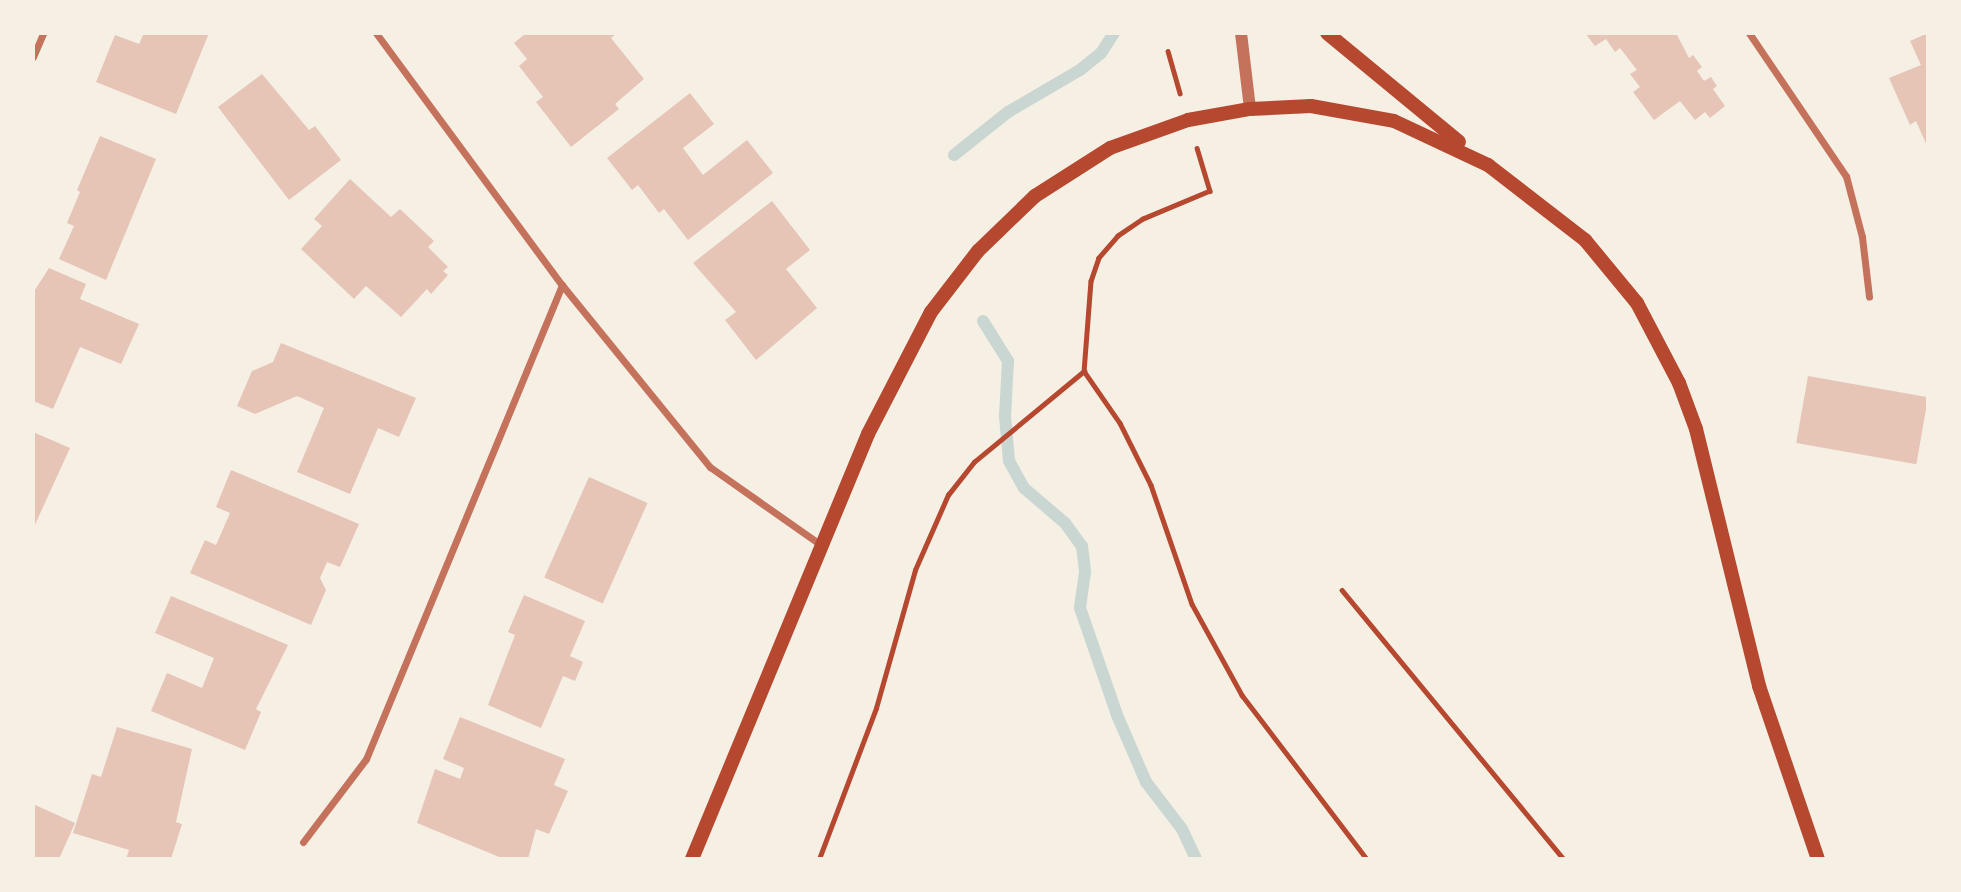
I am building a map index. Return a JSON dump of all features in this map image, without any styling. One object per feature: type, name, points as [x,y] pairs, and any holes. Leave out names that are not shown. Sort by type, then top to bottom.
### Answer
[{"type":"main road","points":[[1327,33],[1488,165],[1585,240],[1612,269],[1659,340],[1696,429],[1759,686],[1818,859]]},
{"type":"main road","points":[[692,859],[821,545],[912,345],[954,280],[1007,220],[1072,170],[1110,148],[1188,120],[1250,109],[1311,106],[1394,121],[1488,165]]},
{"type":"street","points":[[33,57],[43,33]]},
{"type":"street","points":[[376,33],[562,285],[710,467],[821,545]]},
{"type":"street","points":[[1241,33],[1250,109]]},
{"type":"street","points":[[1749,33],[1846,176],[1862,237],[1869,297]]},
{"type":"street","points":[[303,842],[366,759],[562,285]]},
{"type":"path","points":[[1210,191],[1143,219],[1118,236],[1099,258],[1091,281],[1084,371],[1120,423],[1151,485],[1192,604],[1242,695],[1367,859]]},
{"type":"path","points":[[819,859],[876,708],[915,570],[948,495],[974,462],[1044,407],[1084,371]]},
{"type":"path","points":[[1342,590],[1564,859]]},
{"type":"building","points":[[144,33],[209,33],[176,114],[96,82],[115,35],[139,44]]},
{"type":"building","points":[[526,33],[617,33],[611,38],[644,79],[615,104],[619,109],[571,147],[536,102],[543,97],[519,66],[527,59],[514,43]]},
{"type":"building","points":[[1585,33],[1676,33],[1689,58],[1693,55],[1702,67],[1697,71],[1704,81],[1711,77],[1717,86],[1713,89],[1725,106],[1710,118],[1705,112],[1695,120],[1680,101],[1654,120],[1633,92],[1640,87],[1630,74],[1637,70],[1620,48],[1615,52],[1606,39],[1595,46]]},
{"type":"building","points":[[1928,33],[1928,148],[1916,121],[1910,125],[1889,78],[1921,65],[1910,41]]},
{"type":"building","points":[[262,74],[309,130],[315,126],[341,160],[289,200],[218,107]]},
{"type":"building","points":[[690,93],[714,124],[683,148],[703,175],[747,140],[773,173],[688,240],[664,209],[659,213],[638,185],[632,190],[607,158]]},
{"type":"building","points":[[100,136],[156,159],[106,280],[59,259],[74,226],[67,223],[80,192],[77,190]]},
{"type":"building","points":[[350,179],[391,217],[400,209],[434,241],[428,247],[448,267],[443,271],[448,275],[431,294],[427,289],[401,317],[366,286],[354,299],[301,249],[322,226],[314,219]]},
{"type":"building","points":[[772,201],[810,250],[786,269],[817,308],[756,360],[725,320],[736,312],[693,263]]},
{"type":"building","points":[[49,268],[86,284],[80,299],[139,324],[121,364],[80,347],[53,409],[33,401],[33,293]]},
{"type":"building","points":[[281,343],[416,398],[399,437],[378,428],[350,494],[297,472],[324,408],[297,396],[255,414],[237,406],[252,371],[273,362]]},
{"type":"building","points":[[1808,376],[1928,397],[1916,464],[1796,443]]},
{"type":"building","points":[[33,432],[70,448],[33,529]]},
{"type":"building","points":[[231,470],[359,524],[340,567],[327,562],[320,578],[326,590],[311,625],[190,573],[205,540],[216,545],[230,513],[216,507]]},
{"type":"building","points":[[589,477],[647,503],[603,604],[544,577]]},
{"type":"building","points":[[524,595],[585,621],[570,656],[583,662],[575,681],[563,676],[541,728],[488,705],[515,635],[508,632]]},
{"type":"building","points":[[171,596],[288,645],[256,709],[261,712],[245,750],[151,711],[167,673],[202,688],[214,658],[155,633]]},
{"type":"building","points":[[460,717],[565,759],[554,785],[568,791],[549,834],[536,829],[528,859],[504,859],[417,823],[435,769],[460,779],[464,768],[443,759]]},
{"type":"building","points":[[117,727],[192,749],[176,822],[182,824],[171,859],[126,859],[129,850],[73,833],[92,774],[101,777]]},
{"type":"building","points":[[33,804],[75,823],[59,859],[33,859]]},
{"type":"waterway","points":[[954,155],[1008,112],[1080,70],[1101,53],[1114,33]]},
{"type":"waterway","points":[[983,321],[1008,361],[1005,416],[1009,461],[1024,488],[1065,523],[1082,546],[1085,572],[1080,608],[1117,715],[1146,782],[1182,829],[1196,859]]}]
